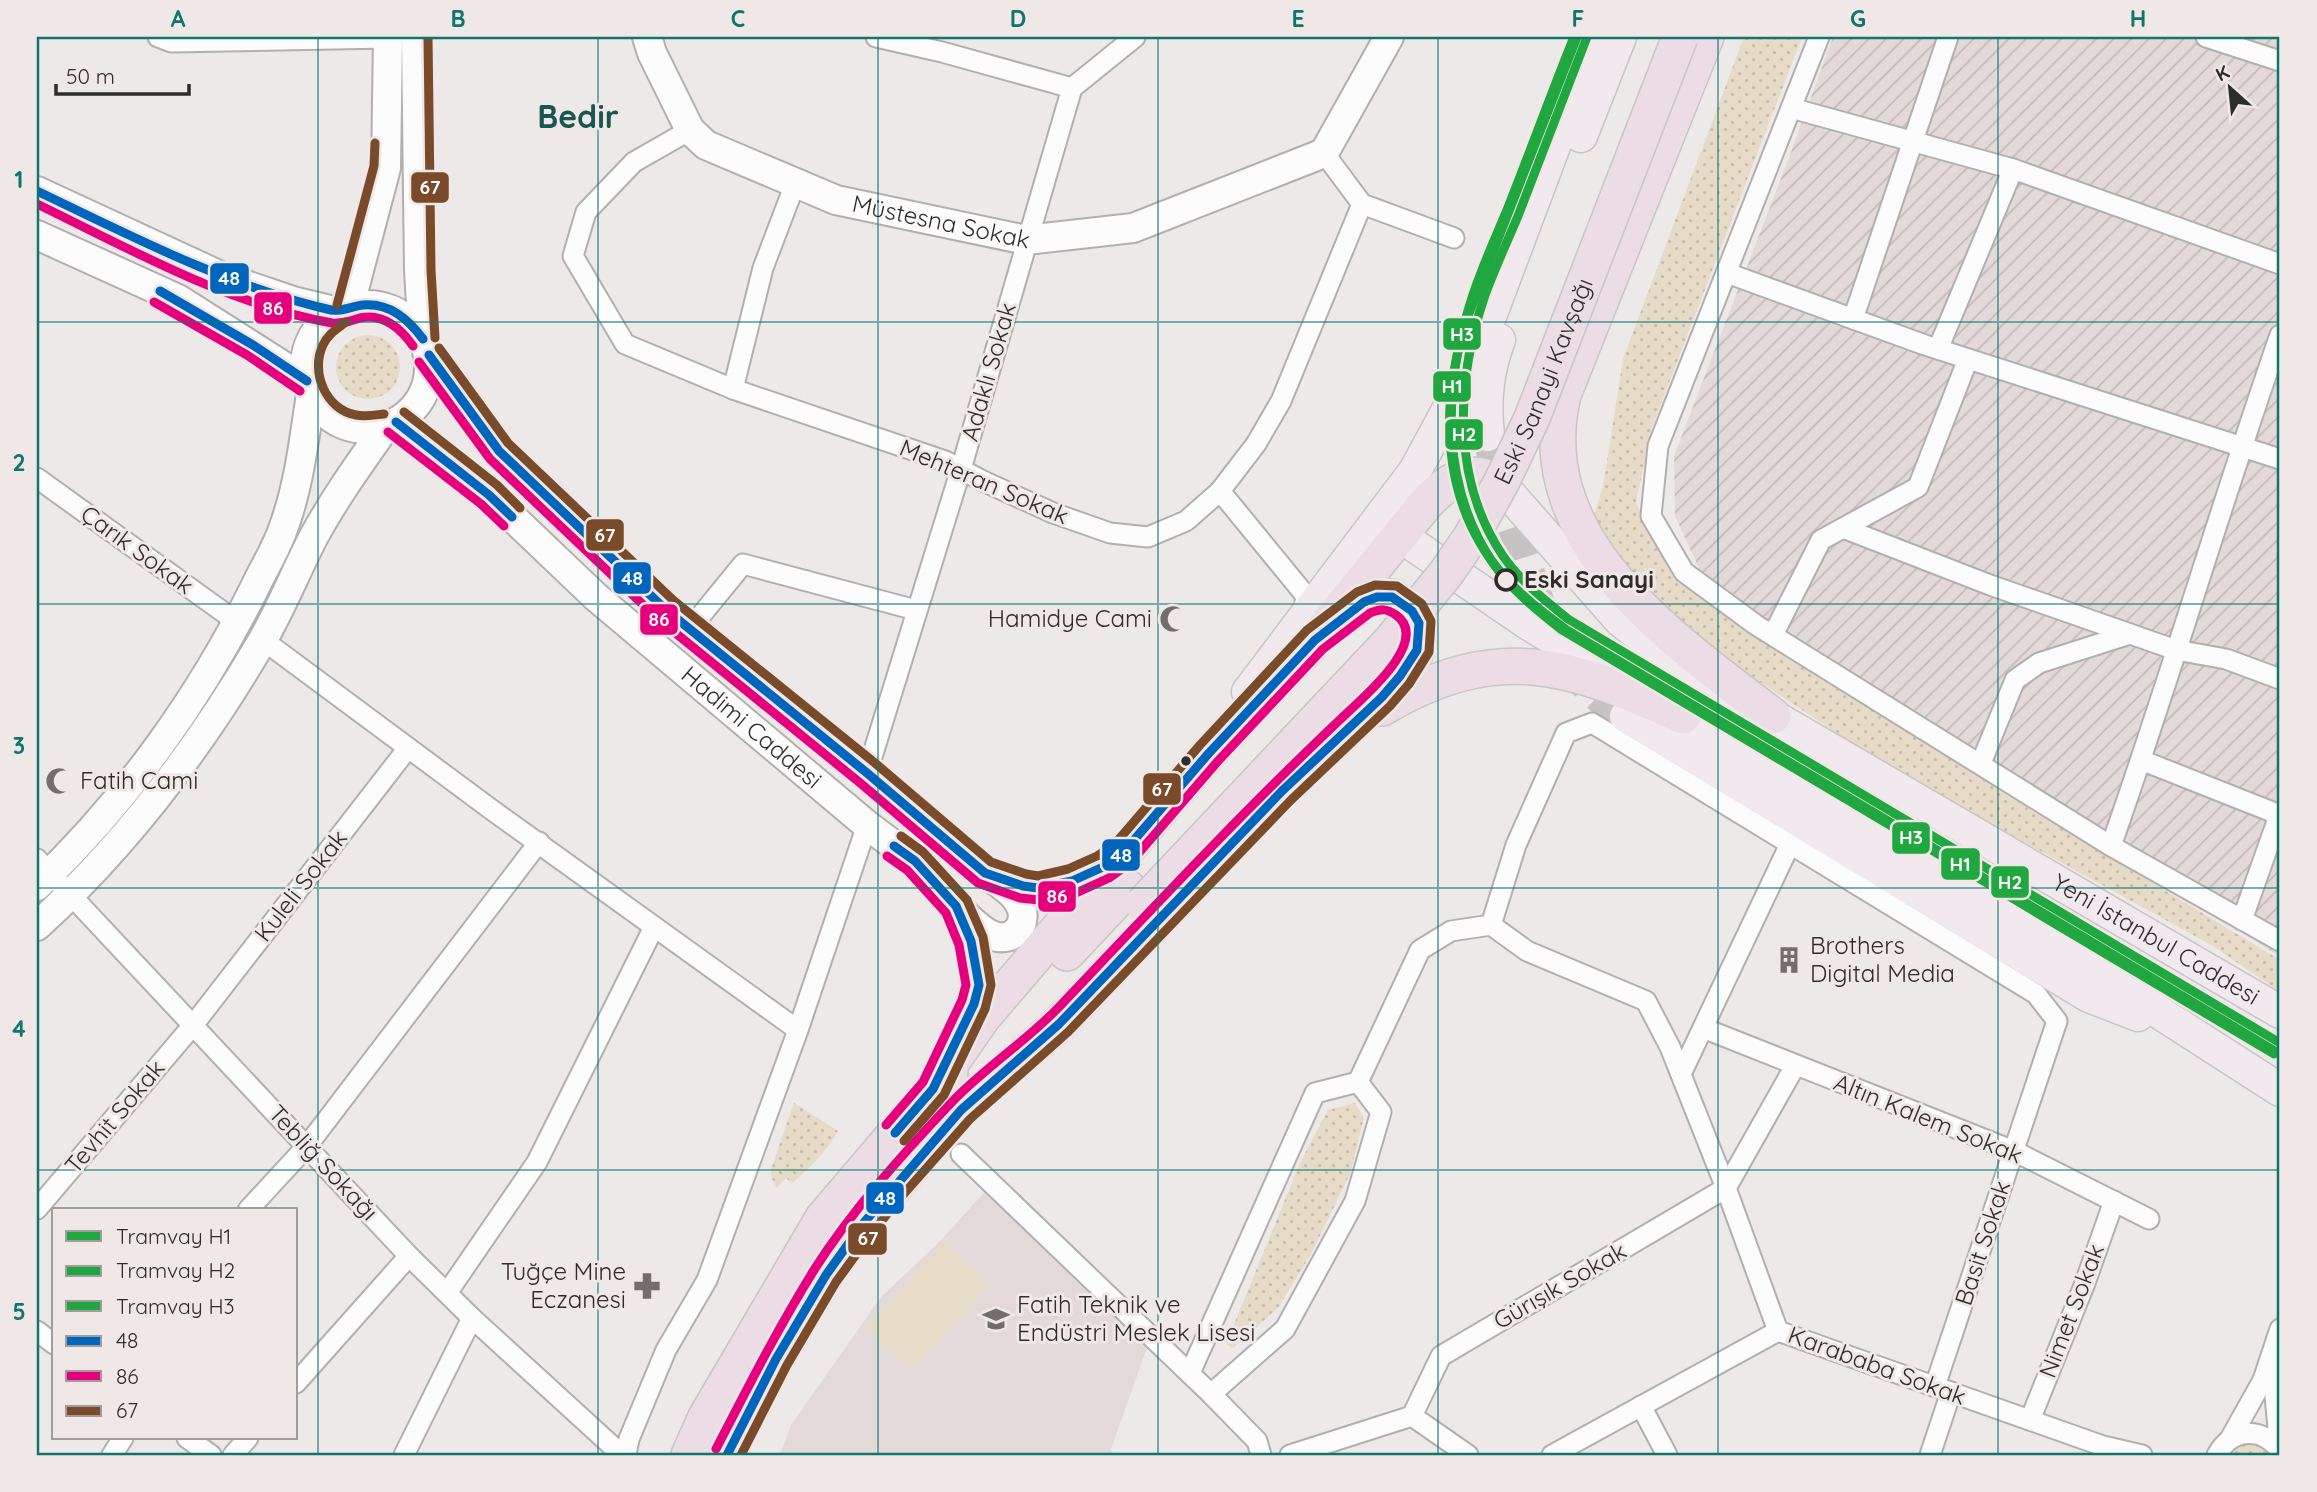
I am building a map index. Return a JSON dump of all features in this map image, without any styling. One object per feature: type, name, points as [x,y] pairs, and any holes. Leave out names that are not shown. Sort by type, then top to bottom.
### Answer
[{"type":"highway","name":"Eski Sanayi Kavşağı","points":[[1136,896],[1404,589],[1451,523],[1497,443],[1527,378],[1655,37]]},
{"type":"highway","name":"Eski Sanayi Kavşağı","points":[[1136,896],[1391,641],[1447,572],[1477,526],[1509,468],[1532,418],[1680,37]]},
{"type":"highway","points":[[1706,37],[1563,395],[1558,424],[1559,456],[1569,504],[1593,549],[1620,585],[1668,633],[1773,716]]},
{"type":"highway","points":[[689,1455],[706,1417],[823,1218],[933,1089],[983,1017],[1209,753],[1308,630],[1427,502],[1446,484],[1466,475],[1491,479]]},
{"type":"highway","points":[[961,1110],[1059,1024],[1282,791],[1382,697],[1417,650],[1419,623],[1412,611],[1402,603],[1392,597],[1377,597],[1308,630]]},
{"type":"highway","points":[[1349,729],[1392,702],[1435,681],[1464,671],[1494,667],[1551,669],[1583,675],[1617,686],[1683,716]]},
{"type":"highway","points":[[933,1089],[1136,896]]},
{"type":"highway","points":[[727,1455],[776,1359],[826,1275],[861,1226],[961,1110],[1136,896]]},
{"type":"main road","points":[[344,310],[386,168],[388,37]]},
{"type":"main road","points":[[37,926],[71,895],[146,810],[218,714],[263,640],[314,536],[348,480],[391,424],[413,410],[424,392],[430,372],[419,270],[416,37]]},
{"type":"main road","name":"Müstesna Sokak","points":[[647,37],[652,53],[690,130],[706,145],[836,200],[1026,240],[1133,228],[1324,153]]},
{"type":"main road","points":[[1324,153],[1389,37]]},
{"type":"main road","points":[[1308,630],[1405,486],[1433,440],[1472,362],[1595,37]]},
{"type":"main road","points":[[1488,435],[1486,401],[1492,360],[1620,37]]},
{"type":"main road","points":[[37,191],[225,278],[293,301],[344,310]]},
{"type":"main road","points":[[37,235],[178,299],[253,345],[309,388],[319,406],[333,419],[349,427],[368,429],[391,424]]},
{"type":"main road","points":[[41,872],[127,789],[193,696],[237,622],[283,530],[300,467],[309,388],[305,360],[311,341],[323,324],[344,310],[366,305],[383,307],[399,313],[413,324],[426,346]]},
{"type":"main road","name":"Hadimi Caddesi","points":[[426,346],[499,452],[689,630],[867,773],[985,873],[1023,886],[1038,888],[1087,875],[1122,854]]},
{"type":"main road","name":"Hadimi Caddesi","points":[[391,424],[489,495],[596,597],[867,825],[915,861],[956,906],[971,940],[979,985],[974,1004],[933,1089]]},
{"type":"main road","name":"Yeni İstanbul Caddesi","points":[[1491,479],[1511,496],[1602,601],[1639,636],[1698,678],[1773,716],[2280,1012]]},
{"type":"main road","points":[[1399,535],[1529,624],[2072,956],[2280,1090]]},
{"type":"main road","points":[[1626,716],[2089,996],[2199,1038]]},
{"type":"main road","points":[[956,906],[993,936],[1007,937],[1020,929],[1023,919],[1018,901],[985,873]]},
{"type":"street","points":[[158,37],[171,42],[388,37]]},
{"type":"street","points":[[876,37],[942,52],[1072,88],[1128,39]]},
{"type":"street","points":[[1819,37],[1658,446],[1651,516],[1684,572],[1773,635],[2111,846],[2280,941]]},
{"type":"street","points":[[1853,319],[1948,37]]},
{"type":"street","points":[[2206,37],[2280,61]]},
{"type":"street","name":"Adaklı Sokak","points":[[867,773],[961,469],[1072,88]]},
{"type":"street","points":[[1791,108],[2013,169],[2280,264]]},
{"type":"street","name":"Mehteran Sokak","points":[[690,130],[634,162],[586,212],[573,256],[625,344],[733,389],[944,461],[1053,513],[1110,533],[1148,537],[1186,521],[1220,491],[1256,444],[1281,401],[1362,204]]},
{"type":"street","points":[[1324,153],[1362,204],[1454,238]]},
{"type":"street","points":[[1938,349],[2013,169]]},
{"type":"street","points":[[733,389],[763,268],[795,184]]},
{"type":"street","points":[[1727,273],[1938,349],[2280,459]]},
{"type":"street","points":[[2111,846],[2241,445],[2278,348]]},
{"type":"street","points":[[1773,635],[1821,540],[1918,487],[1968,359]]},
{"type":"street","name":"Çarık Sokak","points":[[37,478],[237,622]]},
{"type":"street","points":[[1220,491],[1306,596],[1308,630]]},
{"type":"street","points":[[1843,528],[1990,585],[2176,650],[2226,659],[2280,679]]},
{"type":"street","points":[[689,630],[743,564],[916,610]]},
{"type":"street","points":[[1981,763],[2015,680],[2039,663],[2130,634]]},
{"type":"street","points":[[263,640],[492,810],[798,1030]]},
{"type":"street","points":[[1491,925],[1516,845],[1566,733],[1592,723],[1790,844],[1681,1074]]},
{"type":"street","name":"Kuleli Sokak","points":[[194,1024],[408,748]]},
{"type":"street","points":[[2141,760],[2280,814],[2242,920]]},
{"type":"street","points":[[624,1455],[666,1350],[707,1280],[798,1030],[867,825]]},
{"type":"street","points":[[249,1208],[307,1146],[539,842]]},
{"type":"street","name":"Basit Sokak","points":[[1790,844],[2036,994],[2057,1021],[2014,1151],[1943,1389],[1930,1455]]},
{"type":"street","name":"Tebliğ Sokağı","points":[[41,872],[71,895],[409,1256],[472,1318],[624,1455]]},
{"type":"street","points":[[1358,1082],[1420,950],[1451,931],[1491,925],[1527,951],[1646,1001],[1671,1047],[1727,1188],[1779,1331]]},
{"type":"street","points":[[447,1293],[537,1162],[654,927]]},
{"type":"street","name":"Tevhit Sokak","points":[[37,1209],[194,1024]]},
{"type":"street","name":"Altın Kalem Sokak","points":[[1703,1028],[2014,1151],[2149,1219]]},
{"type":"street","points":[[1727,1188],[1795,1066]]},
{"type":"street","points":[[1190,1373],[1315,1093],[1358,1082]]},
{"type":"street","points":[[1211,1394],[1285,1329],[1355,1201],[1381,1112],[1358,1082]]},
{"type":"street","points":[[961,1154],[1211,1394],[1257,1441],[1261,1455]]},
{"type":"street","name":"Gürışık Sokak","points":[[1412,1416],[1441,1356],[1727,1188]]},
{"type":"street","name":"Nimet Sokak","points":[[2029,1420],[2085,1283],[2114,1201]]},
{"type":"street","points":[[298,1381],[409,1256]]},
{"type":"street","points":[[404,1455],[472,1318]]},
{"type":"street","points":[[2217,1455],[2230,1439],[2263,1380],[2280,1329]]},
{"type":"street","points":[[37,1331],[52,1342]]},
{"type":"street","name":"Karababa Sokak","points":[[1552,1455],[1779,1331],[2029,1420],[2101,1451],[2142,1455]]},
{"type":"street","points":[[2280,1372],[2274,1385],[2280,1450]]},
{"type":"street","points":[[1641,1406],[1667,1455]]},
{"type":"street","points":[[1290,1455],[1412,1416],[1468,1455]]},
{"type":"street","points":[[2230,1439],[2253,1433],[2273,1441],[2280,1450]]},
{"type":"street","points":[[112,1455],[122,1440]]},
{"type":"street","points":[[190,1440],[211,1455]]},
{"type":"street","points":[[233,1455],[246,1440]]},
{"type":"shaded area","points":[[1744,37],[1802,37],[1652,427],[1636,502],[1663,557],[1705,601],[2007,795],[2280,960],[2280,992],[2213,946],[1891,769],[1712,650],[1663,608],[1620,564],[1594,515],[1603,487],[1623,359]]},
{"type":"shaded area","points":[[1833,37],[2280,37],[2280,957],[2213,913],[1856,695],[1702,575],[1675,516],[1674,456]]},
{"type":"shaded area","points":[[368,335],[391,344],[400,367],[391,390],[368,399],[345,390],[336,367],[345,344]]},
{"type":"shaded area","points":[[794,1103],[838,1131],[823,1153],[805,1171],[792,1183],[786,1178],[777,1188],[771,1169]]},
{"type":"shaded area","points":[[1355,1103],[1364,1118],[1350,1174],[1311,1254],[1278,1308],[1233,1348],[1226,1344],[1300,1163],[1328,1110]]},
{"type":"shaded area","name":"Fatih Teknik ve Endüstri Meslek Lisesi","points":[[991,1185],[1149,1342],[1111,1449],[1114,1455],[780,1455],[791,1425],[881,1297],[938,1243]]},
{"type":"shaded area","points":[[944,1243],[990,1285],[911,1370],[865,1328]]},
{"type":"shaded area","points":[[2248,1443],[2261,1446],[2268,1455],[2232,1455],[2236,1449]]},
{"type":"tunnel","points":[[1488,435],[1504,498],[1548,631],[1574,673],[1600,698],[1626,716]]},
{"type":"tram line","name":"H3","points":[[1574,37],[1478,280],[1461,337],[1455,370],[1452,437],[1456,470],[1476,533],[1493,563],[1516,591],[1562,630],[2274,1054]]},
{"type":"tram line","name":"H1","points":[[1577,37],[1468,316],[1452,383],[1451,450],[1456,483],[1466,515],[1482,546],[1517,590],[1567,630],[2280,1054]]},
{"type":"tram line","name":"H2","points":[[1587,37],[1485,295],[1468,361],[1464,395],[1467,462],[1474,495],[1486,526],[1503,556],[1525,582],[1568,619],[2280,1043]]},
{"type":"transit line","name":"67","points":[[428,37],[431,270],[435,338]]},
{"type":"transit line","name":"67","points":[[337,305],[374,166],[375,143]]},
{"type":"transit line","name":"48","points":[[37,191],[181,259],[255,288],[331,310],[363,305],[390,310],[405,319],[423,339]]},
{"type":"transit line","name":"86","points":[[37,204],[181,274],[255,303],[332,323],[368,317],[384,320],[397,328],[413,346]]},
{"type":"transit line","name":"48","points":[[160,291],[253,345],[307,381]]},
{"type":"transit line","name":"86","points":[[154,302],[247,355],[300,391]]},
{"type":"transit line","name":"67","points":[[346,322],[330,335],[319,356],[318,367],[323,388],[336,406],[345,412],[363,416],[384,414]]},
{"type":"transit line","name":"67","points":[[439,348],[508,443],[673,600],[875,763],[991,862],[1026,874],[1038,876],[1068,869],[1114,845],[1200,745],[1307,630],[1357,592],[1375,585],[1397,586],[1422,604],[1431,621],[1429,652],[1409,684],[1390,706],[1291,800],[1068,1032],[970,1119],[901,1197],[836,1282],[787,1365],[741,1455]]},
{"type":"transit line","name":"48","points":[[429,355],[499,451],[665,609],[985,873],[1023,886],[1038,888],[1072,881],[1103,867],[1122,854],[1209,753],[1315,640],[1364,602],[1377,597],[1392,597],[1412,611],[1419,623],[1417,650],[1382,697],[1282,791],[1059,1024],[961,1110],[861,1226],[826,1275],[776,1359],[727,1455]]},
{"type":"transit line","name":"86","points":[[419,362],[490,459],[657,618],[859,782],[978,883],[1020,898],[1039,900],[1076,893],[1109,878],[1130,863],[1218,761],[1323,649],[1370,613],[1377,611],[1386,610],[1396,615],[1405,626],[1406,638],[1401,652],[1392,667],[1368,694],[1236,822],[1057,1009],[951,1103],[878,1184],[814,1270],[775,1336],[716,1449]]},
{"type":"transit line","name":"67","points":[[404,412],[497,485],[520,508]]},
{"type":"transit line","name":"48","points":[[396,422],[489,495],[512,517]]},
{"type":"transit line","name":"86","points":[[388,432],[481,504],[504,526]]},
{"type":"transit line","name":"67","points":[[901,836],[923,852],[967,900],[983,937],[991,985],[985,1009],[944,1095],[904,1141]]},
{"type":"transit line","name":"48","points":[[894,846],[915,861],[956,906],[971,941],[979,985],[974,1004],[933,1089],[895,1133]]},
{"type":"transit line","name":"86","points":[[886,1125],[923,1082],[962,1000],[966,985],[959,945],[946,913],[907,870],[887,856]]},
{"type":"place","name":"Eski Sanayi","points":[[1506,580]]},
{"type":"place","name":"Hamidye Cami","points":[[1173,619]]},
{"type":"place","name":"Fatih Cami","points":[[59,781]]},
{"type":"place","name":"Brothers Digital Media","points":[[1789,960]]},
{"type":"place","name":"Tuğçe Mine Eczanesi","points":[[647,1286]]},
{"type":"place","name":"Fatih Teknik ve Endüstri Meslek Lisesi","points":[[996,1319]]},
{"type":"district","name":"Bedir","points":[[578,117]]}]
